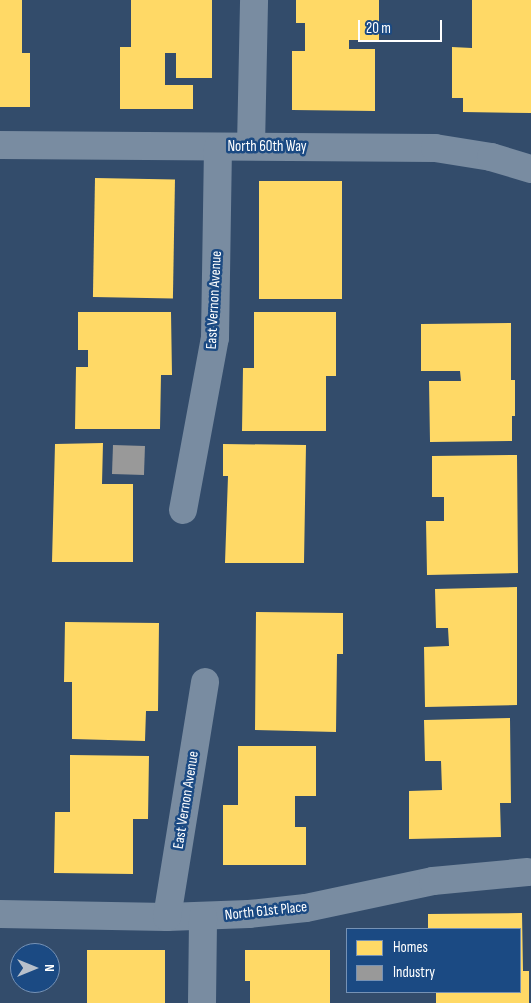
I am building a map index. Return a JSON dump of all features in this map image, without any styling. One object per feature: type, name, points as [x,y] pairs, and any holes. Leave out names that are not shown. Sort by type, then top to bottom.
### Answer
[{"type":"street","points":[[251,146],[254,0]]},
{"type":"street","name":"North 60th Way","points":[[0,145],[435,148],[491,156],[531,168]]},
{"type":"street","name":"East Vernon Avenue","points":[[183,510],[215,338],[218,147]]},
{"type":"street","name":"East Vernon Avenue","points":[[167,917],[205,682]]},
{"type":"street","name":"North 61st Place","points":[[0,914],[203,917],[306,908],[433,881],[530,869]]},
{"type":"street","points":[[202,1003],[203,917]]},
{"type":"building: Homes","points":[[0,0],[22,0],[22,53],[30,53],[30,107],[0,107]]},
{"type":"building: Homes","points":[[131,0],[212,0],[212,78],[176,78],[176,53],[165,53],[165,85],[193,85],[193,109],[120,109],[120,47],[131,47]]},
{"type":"building: Homes","points":[[296,0],[379,0],[379,40],[349,40],[349,49],[375,49],[375,111],[292,110],[292,51],[305,51],[305,23],[296,23]]},
{"type":"building: Homes","points":[[472,0],[531,0],[531,113],[463,112],[463,98],[452,98],[452,47],[472,48]]},
{"type":"building: Homes","points":[[95,178],[175,179],[173,298],[93,297]]},
{"type":"building: Homes","points":[[259,181],[342,181],[342,299],[259,299]]},
{"type":"building: Homes","points":[[78,312],[171,312],[172,375],[161,375],[160,429],[75,429],[76,367],[88,367],[88,350],[78,350]]},
{"type":"building: Homes","points":[[254,312],[336,312],[336,376],[326,376],[326,431],[242,431],[243,368],[254,368]]},
{"type":"building: Homes","points":[[511,323],[511,380],[515,380],[515,416],[512,416],[512,441],[430,442],[429,381],[461,381],[460,371],[421,371],[421,324]]},
{"type":"building: Homes","points":[[103,443],[102,484],[133,484],[133,562],[52,562],[55,444]]},
{"type":"building: Homes","points":[[223,444],[306,445],[304,563],[225,563],[228,476],[223,476]]},
{"type":"building: Homes","points":[[517,455],[518,573],[427,575],[426,521],[444,521],[444,497],[432,497],[432,456]]},
{"type":"building: Homes","points":[[517,587],[517,705],[425,707],[424,647],[449,646],[448,628],[436,628],[435,589]]},
{"type":"building: Homes","points":[[256,612],[343,613],[343,654],[337,654],[336,732],[255,730]]},
{"type":"building: Homes","points":[[65,622],[159,623],[158,711],[146,711],[145,741],[72,739],[72,682],[64,682]]},
{"type":"building: Homes","points":[[510,718],[511,803],[500,803],[501,837],[409,839],[409,791],[442,790],[441,761],[425,761],[424,720]]},
{"type":"building: Homes","points":[[238,746],[316,746],[316,796],[295,796],[295,827],[306,827],[306,865],[223,865],[223,805],[238,805]]},
{"type":"building: Homes","points":[[70,755],[149,756],[148,819],[133,819],[133,874],[54,873],[55,812],[70,812]]},
{"type":"building: Homes","points":[[522,913],[523,971],[529,971],[529,1003],[436,1003],[436,993],[521,993],[521,928],[428,928],[428,914]]},
{"type":"building: Homes","points":[[87,950],[165,950],[165,1003],[87,1003]]},
{"type":"building: Homes","points":[[245,950],[330,950],[330,1003],[250,1003],[250,981],[245,981]]},
{"type":"building: Industry","points":[[113,445],[145,446],[144,475],[112,474]]}]
